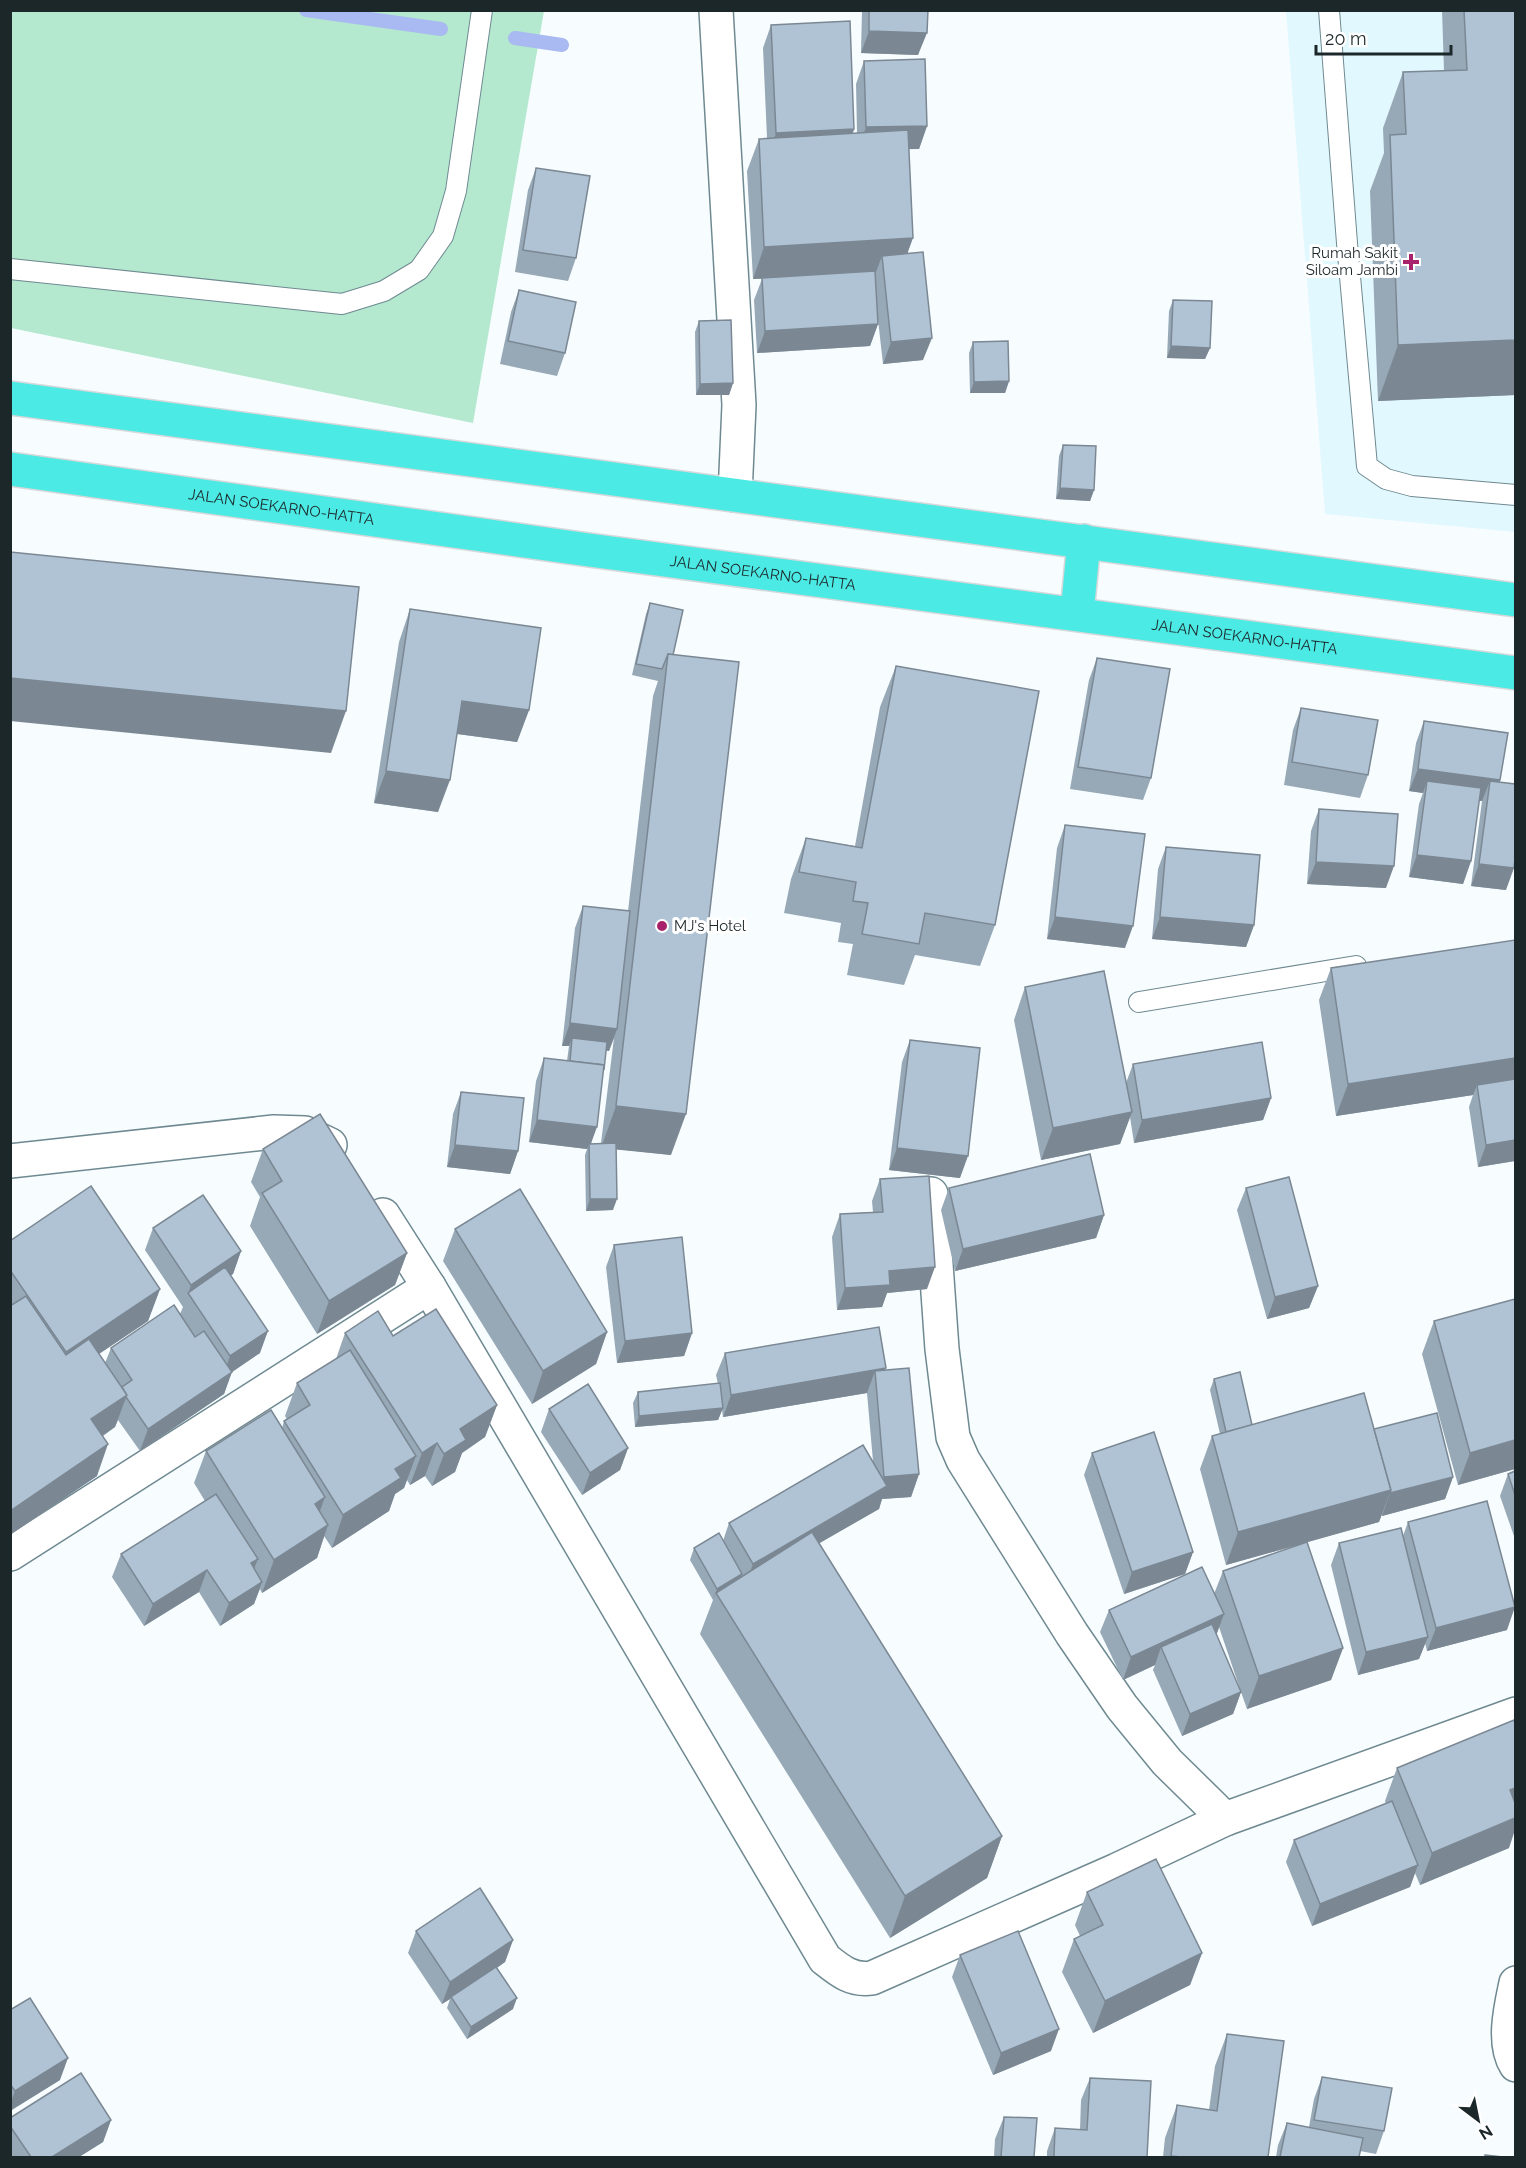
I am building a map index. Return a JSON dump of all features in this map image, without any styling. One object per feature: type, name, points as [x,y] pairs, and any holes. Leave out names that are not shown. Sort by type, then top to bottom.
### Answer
[{"type":"highway","points":[[10,398],[1515,600]]},
{"type":"highway","name":"JALAN SOEKARNO-HATTA","points":[[10,469],[589,550],[1515,673]]},
{"type":"highway","points":[[1077,614],[1084,541]]},
{"type":"street","points":[[716,10],[739,405],[735,495]]},
{"type":"street","points":[[10,1161],[274,1132],[305,1133],[333,1147],[360,1180],[429,1287],[825,1959],[849,1976],[860,1980],[872,1978],[1117,1870],[1225,1819],[1515,1714]]},
{"type":"street","points":[[931,1194],[942,1349],[953,1437],[963,1460],[1072,1634],[1122,1707],[1167,1762],[1225,1819]]},
{"type":"street","points":[[10,1554],[429,1287]]},
{"type":"street","points":[[1515,1983],[1509,2032],[1511,2057],[1515,2065]]},
{"type":"lane","points":[[10,269],[342,304],[384,291],[418,270],[443,237],[456,191],[482,10]]},
{"type":"lane","points":[[1329,10],[1367,466],[1386,479],[1412,486],[1515,495]]},
{"type":"lane","points":[[1139,1002],[1374,963]]},
{"type":"shaded area","name":"Rumah Sakit Siloam Jambi","points":[[1286,11],[1515,11],[1515,532],[1325,514]]},
{"type":"green space","points":[[10,11],[544,11],[473,423],[11,328]]},
{"type":"building","points":[[869,10],[928,10],[927,33],[869,31]]},
{"type":"building","points":[[1464,10],[1515,10],[1515,340],[1398,345],[1390,135],[1406,134],[1403,72],[1467,70]]},
{"type":"building","points":[[850,21],[854,129],[776,133],[771,25]]},
{"type":"building","points":[[925,59],[927,126],[866,127],[864,61]]},
{"type":"building","points":[[908,130],[913,238],[764,247],[759,139]]},
{"type":"building","points":[[536,168],[590,176],[576,258],[523,250]]},
{"type":"building","points":[[923,252],[932,338],[891,342],[882,256]]},
{"type":"building","points":[[875,271],[878,324],[765,331],[762,278]]},
{"type":"building","points":[[519,290],[576,302],[565,353],[508,341]]},
{"type":"building","points":[[1173,300],[1212,301],[1210,348],[1171,346]]},
{"type":"building","points":[[731,320],[733,383],[700,384],[699,321]]},
{"type":"building","points":[[1008,341],[1009,381],[974,382],[973,342]]},
{"type":"building","points":[[1063,445],[1096,446],[1094,490],[1060,488]]},
{"type":"building","points":[[10,552],[359,587],[346,711],[10,678]]},
{"type":"building","points":[[650,603],[683,610],[673,655],[668,654],[662,669],[636,664]]},
{"type":"building","points":[[410,609],[541,628],[529,710],[462,701],[450,780],[386,771]]},
{"type":"building","name":"MJ's Hotel","points":[[668,654],[739,662],[686,1114],[616,1106]]},
{"type":"building","points":[[1097,658],[1170,669],[1151,778],[1078,767]]},
{"type":"building","points":[[896,666],[1039,691],[995,925],[925,913],[919,944],[862,934],[868,903],[853,901],[856,882],[799,872],[806,838],[862,848]]},
{"type":"building","points":[[1301,708],[1378,720],[1368,775],[1292,762]]},
{"type":"building","points":[[1424,721],[1508,733],[1500,780],[1418,769]]},
{"type":"building","points":[[1427,781],[1481,788],[1471,861],[1417,855]]},
{"type":"building","points":[[1490,781],[1515,784],[1514,868],[1479,864]]},
{"type":"building","points":[[1319,809],[1398,814],[1394,866],[1316,862]]},
{"type":"building","points":[[1065,825],[1145,834],[1133,926],[1055,917]]},
{"type":"building","points":[[1166,847],[1260,855],[1254,925],[1160,917]]},
{"type":"building","points":[[583,906],[630,911],[617,1029],[570,1023]]},
{"type":"building","points":[[1515,940],[1515,1058],[1348,1084],[1331,968]]},
{"type":"building","points":[[1104,971],[1132,1112],[1053,1128],[1025,987]]},
{"type":"building","points":[[572,1038],[607,1042],[604,1070],[604,1065],[570,1061]]},
{"type":"building","points":[[910,1040],[980,1048],[968,1156],[897,1148]]},
{"type":"building","points":[[1262,1042],[1271,1098],[1142,1120],[1133,1064]]},
{"type":"building","points":[[544,1058],[604,1065],[597,1127],[537,1120]]},
{"type":"building","points":[[1515,1079],[1515,1140],[1486,1145],[1477,1085]]},
{"type":"building","points":[[461,1092],[524,1098],[518,1151],[455,1145]]},
{"type":"building","points":[[320,1114],[407,1253],[329,1301],[262,1193],[282,1181],[263,1149]]},
{"type":"building","points":[[616,1143],[617,1199],[590,1199],[589,1144]]},
{"type":"building","points":[[1090,1154],[1104,1215],[963,1249],[949,1188]]},
{"type":"building","points":[[929,1176],[935,1267],[889,1271],[890,1285],[845,1288],[840,1214],[883,1212],[880,1179]]},
{"type":"building","points":[[1289,1177],[1318,1286],[1275,1297],[1246,1188]]},
{"type":"building","points":[[91,1186],[160,1289],[66,1352],[10,1270],[10,1241]]},
{"type":"building","points":[[520,1189],[607,1332],[543,1371],[455,1229]]},
{"type":"building","points":[[203,1195],[241,1251],[191,1285],[153,1228]]},
{"type":"building","points":[[682,1237],[692,1333],[625,1341],[614,1245]]},
{"type":"building","points":[[225,1267],[268,1331],[230,1356],[188,1293]]},
{"type":"building","points":[[26,1296],[66,1355],[89,1339],[127,1395],[91,1419],[108,1444],[10,1511],[10,1306]]},
{"type":"building","points":[[1515,1299],[1515,1440],[1470,1453],[1434,1321]]},
{"type":"building","points":[[174,1305],[195,1337],[204,1331],[232,1372],[148,1429],[126,1397],[122,1387],[132,1380],[111,1348]]},
{"type":"building","points":[[436,1309],[497,1405],[460,1429],[466,1440],[444,1454],[437,1443],[422,1453],[345,1333],[378,1311],[393,1336]]},
{"type":"building","points":[[879,1327],[886,1368],[731,1395],[725,1353]]},
{"type":"building","points":[[350,1350],[416,1456],[395,1469],[401,1478],[343,1515],[284,1421],[310,1405],[297,1383]]},
{"type":"building","points":[[909,1368],[919,1474],[884,1477],[875,1371]]},
{"type":"building","points":[[1240,1372],[1252,1425],[1226,1432],[1214,1379]]},
{"type":"building","points":[[720,1383],[723,1408],[639,1416],[638,1392]]},
{"type":"building","points":[[588,1384],[628,1448],[590,1473],[549,1409]]},
{"type":"building","points":[[1364,1393],[1391,1490],[1238,1532],[1212,1436]]},
{"type":"building","points":[[271,1410],[325,1497],[315,1504],[328,1525],[274,1560],[206,1451]]},
{"type":"building","points":[[1437,1413],[1453,1477],[1390,1493],[1374,1429]]},
{"type":"building","points":[[1154,1432],[1193,1552],[1132,1572],[1092,1453]]},
{"type":"building","points":[[863,1445],[887,1486],[753,1564],[729,1523]]},
{"type":"building","points":[[1515,1471],[1515,1495],[1508,1474]]},
{"type":"building","points":[[216,1494],[258,1559],[251,1563],[262,1582],[229,1603],[207,1570],[153,1604],[121,1554]]},
{"type":"building","points":[[1487,1501],[1515,1607],[1436,1628],[1408,1522]]},
{"type":"building","points":[[1401,1528],[1428,1637],[1366,1652],[1339,1543]]},
{"type":"building","points":[[812,1532],[1002,1836],[905,1896],[716,1593]]},
{"type":"building","points":[[719,1533],[742,1574],[717,1589],[694,1548]]},
{"type":"building","points":[[1307,1542],[1343,1648],[1259,1676],[1223,1571]]},
{"type":"building","points":[[1202,1567],[1224,1614],[1131,1657],[1109,1610]]},
{"type":"building","points":[[1212,1624],[1241,1692],[1190,1714],[1161,1647]]},
{"type":"building","points":[[1514,1720],[1515,1788],[1510,1790],[1515,1803],[1515,1818],[1432,1853],[1397,1768]]},
{"type":"building","points":[[1392,1801],[1418,1865],[1320,1904],[1294,1840]]},
{"type":"building","points":[[1156,1859],[1202,1953],[1105,2001],[1074,1939],[1103,1925],[1087,1892]]},
{"type":"building","points":[[480,1888],[513,1940],[450,1982],[416,1931]]},
{"type":"building","points":[[1018,1931],[1059,2029],[1001,2053],[960,1955]]},
{"type":"building","points":[[496,1967],[517,1998],[471,2027],[451,1997]]},
{"type":"building","points":[[30,1998],[68,2058],[15,2091],[10,2084],[10,2010]]},
{"type":"building","points":[[1227,2034],[1284,2041],[1268,2157],[1171,2156],[1177,2105],[1217,2111]]},
{"type":"building","points":[[81,2073],[111,2120],[52,2157],[31,2157],[10,2126],[10,2118]]},
{"type":"building","points":[[1322,2077],[1392,2088],[1384,2131],[1314,2120]]},
{"type":"building","points":[[1090,2078],[1151,2081],[1147,2157],[1054,2157],[1055,2128],[1087,2130]]},
{"type":"building","points":[[1004,2117],[1037,2118],[1034,2157],[1001,2157]]},
{"type":"building","points":[[1287,2123],[1363,2138],[1359,2157],[1280,2157]]},
{"type":"waterway","points":[[306,10],[441,29]]},
{"type":"waterway","points":[[515,38],[562,45]]},
{"type":"place","name":"Rumah Sakit Siloam Jambi","points":[[1411,262]]},
{"type":"place","name":"MJ's Hotel","points":[[662,926]]}]
